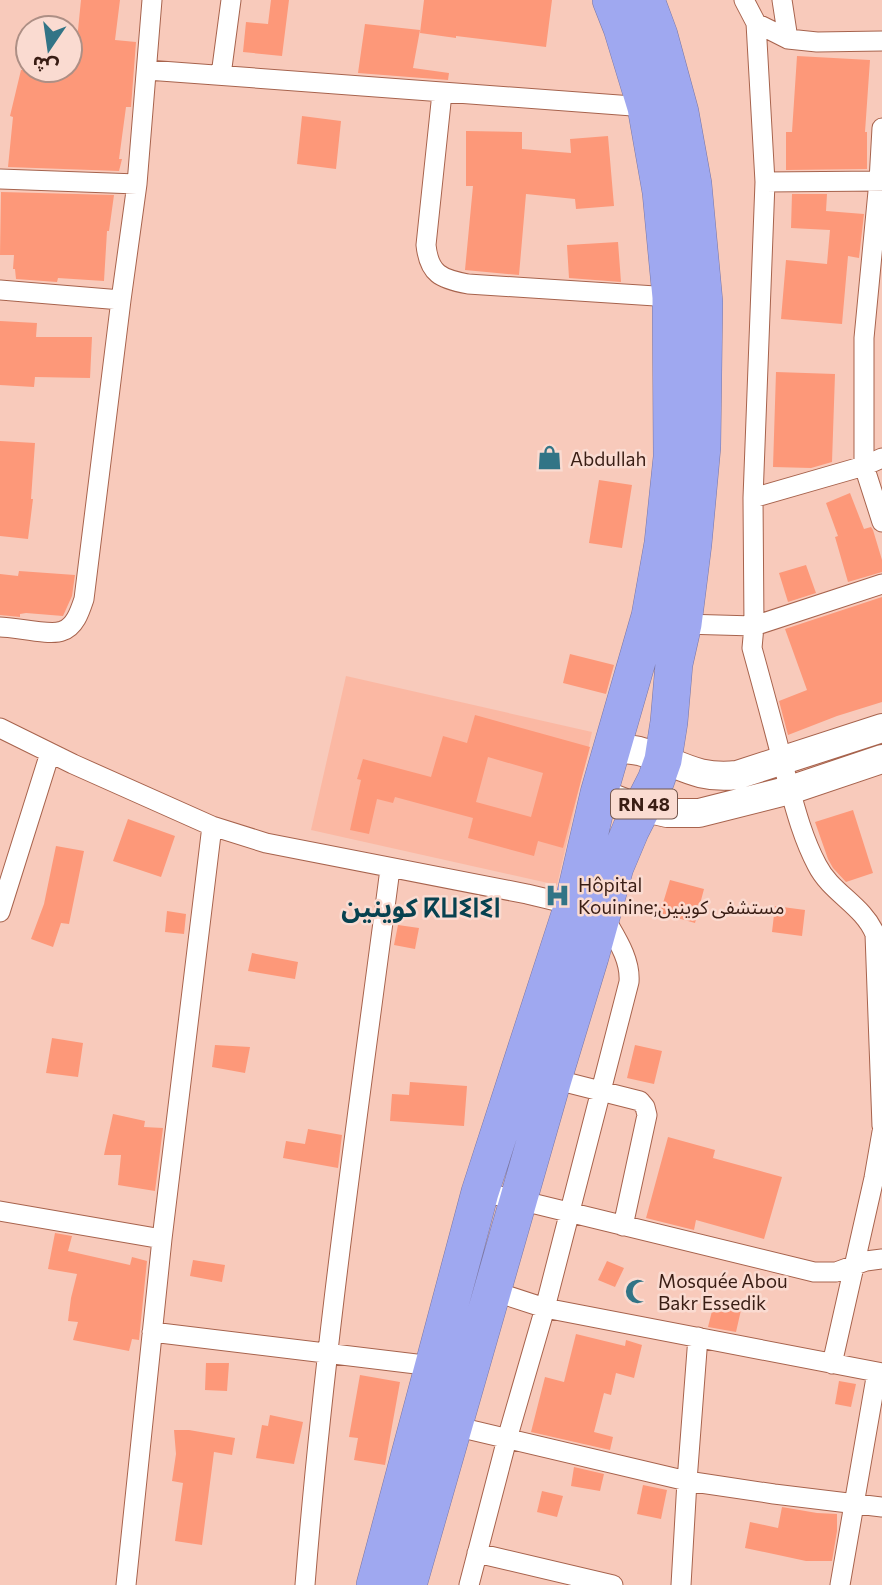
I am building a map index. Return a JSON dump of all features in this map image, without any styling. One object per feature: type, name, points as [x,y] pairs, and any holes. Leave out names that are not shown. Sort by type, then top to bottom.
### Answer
[{"type":"highway","name":"RN 48","points":[[408,1585],[590,957],[588,909],[598,793],[650,616],[663,543],[672,457],[671,297],[661,192],[646,107],[611,0]]},
{"type":"highway","name":"RN 48","points":[[375,1585],[480,1192],[588,909],[615,867],[663,760],[674,664],[683,624],[702,447],[704,302],[694,184],[680,112],[659,35],[646,0]]},
{"type":"main road","points":[[611,748],[637,750],[691,772],[724,776],[737,775],[882,728]]},
{"type":"main road","points":[[598,793],[628,804],[667,813],[699,813],[790,790],[882,759]]},
{"type":"street","points":[[0,627],[54,633],[64,631],[72,624],[84,600],[137,184],[152,0]]},
{"type":"street","points":[[221,75],[231,0]]},
{"type":"street","points":[[744,0],[756,23],[765,181],[753,498],[752,648],[790,790],[809,849],[828,882],[874,916],[872,927],[877,943],[882,1126]]},
{"type":"street","points":[[782,0],[788,39]]},
{"type":"street","points":[[756,23],[788,39],[817,42],[882,41]]},
{"type":"street","points":[[147,69],[646,107]]},
{"type":"street","points":[[442,93],[426,245],[427,258],[438,274],[468,284],[671,297]]},
{"type":"street","points":[[882,128],[881,181],[864,338],[873,462],[882,522]]},
{"type":"street","points":[[0,179],[137,184]]},
{"type":"street","points":[[765,181],[881,181]]},
{"type":"street","points":[[0,290],[121,300]]},
{"type":"street","points":[[753,498],[873,462]]},
{"type":"street","points":[[683,624],[754,626],[882,584]]},
{"type":"street","points":[[0,729],[212,826],[266,843],[527,894],[588,909],[626,959],[629,973],[601,1090],[469,1585]]},
{"type":"street","points":[[0,912],[50,753]]},
{"type":"street","points":[[126,1585],[162,1239],[212,826]]},
{"type":"street","points":[[305,1585],[310,1509],[327,1353],[390,869]]},
{"type":"street","points":[[553,1079],[640,1101],[645,1107],[646,1115],[623,1226]]},
{"type":"street","points":[[832,1364],[882,1132]]},
{"type":"street","points":[[480,1192],[814,1272],[836,1272],[866,1261],[882,1259]]},
{"type":"street","points":[[0,1211],[162,1239]]},
{"type":"street","points":[[493,1291],[545,1308],[880,1372],[840,1585]]},
{"type":"street","points":[[152,1332],[470,1371]]},
{"type":"street","points":[[681,1585],[698,1337]]},
{"type":"street","points":[[454,1426],[687,1481],[882,1507]]},
{"type":"street","points":[[477,1553],[613,1585]]},
{"type":"shaded area","points":[[346,676],[592,732],[557,885],[311,830]]},
{"type":"building","points":[[81,0],[120,0],[115,40],[136,42],[131,107],[126,107],[119,171],[8,167],[13,117],[10,116],[18,84],[84,84],[84,14],[80,14]]},
{"type":"building","points":[[271,0],[289,0],[282,56],[243,52],[246,22],[268,24]]},
{"type":"building","points":[[424,0],[552,0],[546,47],[420,33]]},
{"type":"building","points":[[365,24],[420,30],[413,68],[449,73],[448,80],[358,73]]},
{"type":"building","points":[[797,56],[870,60],[865,132],[867,169],[786,170],[786,132],[792,132]]},
{"type":"building","points":[[302,116],[341,121],[336,169],[297,164]]},
{"type":"building","points":[[466,131],[522,132],[522,149],[571,153],[570,139],[608,136],[614,206],[576,209],[575,199],[526,194],[519,275],[465,270],[473,186],[466,186]]},
{"type":"building","points":[[1,192],[114,195],[107,231],[104,281],[16,279],[13,269],[14,255],[0,255]]},
{"type":"building","points":[[792,194],[827,194],[826,211],[864,214],[859,258],[848,256],[842,324],[781,319],[786,260],[827,264],[830,230],[791,228]]},
{"type":"building","points":[[618,242],[621,282],[569,278],[567,245]]},
{"type":"building","points":[[0,321],[37,323],[36,337],[92,337],[90,378],[35,377],[34,387],[0,385]]},
{"type":"building","points":[[776,372],[835,374],[832,462],[811,468],[773,467]]},
{"type":"building","points":[[0,441],[35,443],[28,539],[0,536]]},
{"type":"building","points":[[599,480],[632,485],[622,548],[589,543]]},
{"type":"building","points":[[850,493],[864,529],[871,527],[873,530],[882,560],[882,572],[848,582],[835,537],[838,536],[826,503]]},
{"type":"building","points":[[806,565],[816,593],[788,602],[779,573]]},
{"type":"building","points":[[19,571],[75,575],[72,596],[63,616],[26,613],[20,614],[20,617],[0,615],[0,574],[18,576]]},
{"type":"building","points":[[882,597],[882,702],[788,735],[779,701],[807,690],[785,629]]},
{"type":"building","points":[[570,654],[614,665],[606,694],[563,683]]},
{"type":"building","points":[[475,715],[590,747],[563,848],[538,841],[534,856],[468,838],[473,818],[395,797],[393,803],[377,799],[369,834],[350,830],[361,780],[357,779],[363,759],[431,777],[443,736],[467,743]],"holes":[[[488,757],[543,773],[531,817],[476,802]]]},
{"type":"building","points":[[853,810],[873,873],[846,882],[828,859],[815,822]]},
{"type":"building","points":[[128,819],[175,836],[161,877],[113,861]]},
{"type":"building","points":[[56,846],[84,851],[69,924],[61,923],[53,947],[31,939],[44,904]]},
{"type":"building","points":[[670,880],[704,889],[695,923],[660,913]]},
{"type":"building","points":[[775,906],[805,910],[802,936],[772,932]]},
{"type":"building","points":[[167,911],[186,914],[184,934],[165,932]]},
{"type":"building","points":[[398,925],[419,928],[415,949],[394,945]]},
{"type":"building","points":[[252,953],[298,962],[295,979],[248,971]]},
{"type":"building","points":[[52,1038],[83,1043],[78,1077],[46,1073]]},
{"type":"building","points":[[215,1045],[250,1047],[245,1073],[212,1067]]},
{"type":"building","points":[[635,1045],[662,1051],[654,1084],[627,1078]]},
{"type":"building","points":[[410,1082],[467,1086],[464,1126],[390,1121],[392,1094],[409,1095]]},
{"type":"building","points":[[113,1114],[145,1121],[144,1127],[163,1128],[155,1191],[118,1185],[121,1155],[104,1155]]},
{"type":"building","points":[[308,1129],[342,1135],[338,1168],[283,1158],[286,1141],[305,1144]]},
{"type":"building","points":[[668,1137],[715,1150],[713,1158],[782,1177],[764,1239],[696,1220],[694,1230],[646,1218]]},
{"type":"building","points":[[55,1233],[72,1236],[68,1251],[130,1265],[132,1257],[147,1261],[139,1340],[132,1339],[129,1351],[73,1340],[78,1322],[68,1321],[77,1274],[48,1269]]},
{"type":"building","points":[[193,1260],[225,1265],[222,1282],[190,1276]]},
{"type":"building","points":[[607,1261],[624,1268],[615,1287],[598,1280]]},
{"type":"building","points":[[714,1303],[741,1310],[736,1332],[708,1327]]},
{"type":"building","points":[[576,1334],[625,1346],[626,1340],[642,1345],[634,1378],[616,1373],[611,1395],[604,1393],[594,1432],[613,1437],[610,1450],[531,1432],[545,1377],[564,1382]]},
{"type":"building","points":[[206,1363],[229,1363],[227,1391],[205,1390]]},
{"type":"building","points":[[360,1375],[400,1382],[385,1465],[354,1460],[358,1438],[349,1437]]},
{"type":"building","points":[[839,1381],[856,1384],[851,1407],[835,1404]]},
{"type":"building","points":[[270,1415],[303,1422],[294,1464],[256,1458],[262,1425],[268,1426]]},
{"type":"building","points":[[174,1430],[235,1438],[232,1455],[214,1452],[202,1545],[175,1541],[183,1483],[172,1481],[176,1454]]},
{"type":"building","points":[[574,1467],[604,1474],[600,1491],[571,1486]]},
{"type":"building","points":[[643,1485],[667,1490],[661,1519],[637,1514]]},
{"type":"building","points":[[542,1491],[563,1496],[557,1517],[537,1512]]},
{"type":"building","points":[[782,1507],[837,1514],[832,1561],[806,1561],[745,1548],[750,1522],[778,1528]]},
{"type":"place","name":"Abdullah","points":[[550,458]]},
{"type":"place","name":"Hôpital Kouinine;مستشفى كوينين","points":[[558,895]]},
{"type":"place","name":"Mosquée Abou Bakr Essedik","points":[[638,1291]]},
{"type":"district","name":"كوينين ⴽⵡⵉⵏⵉⵏ","points":[[421,906]]}]
